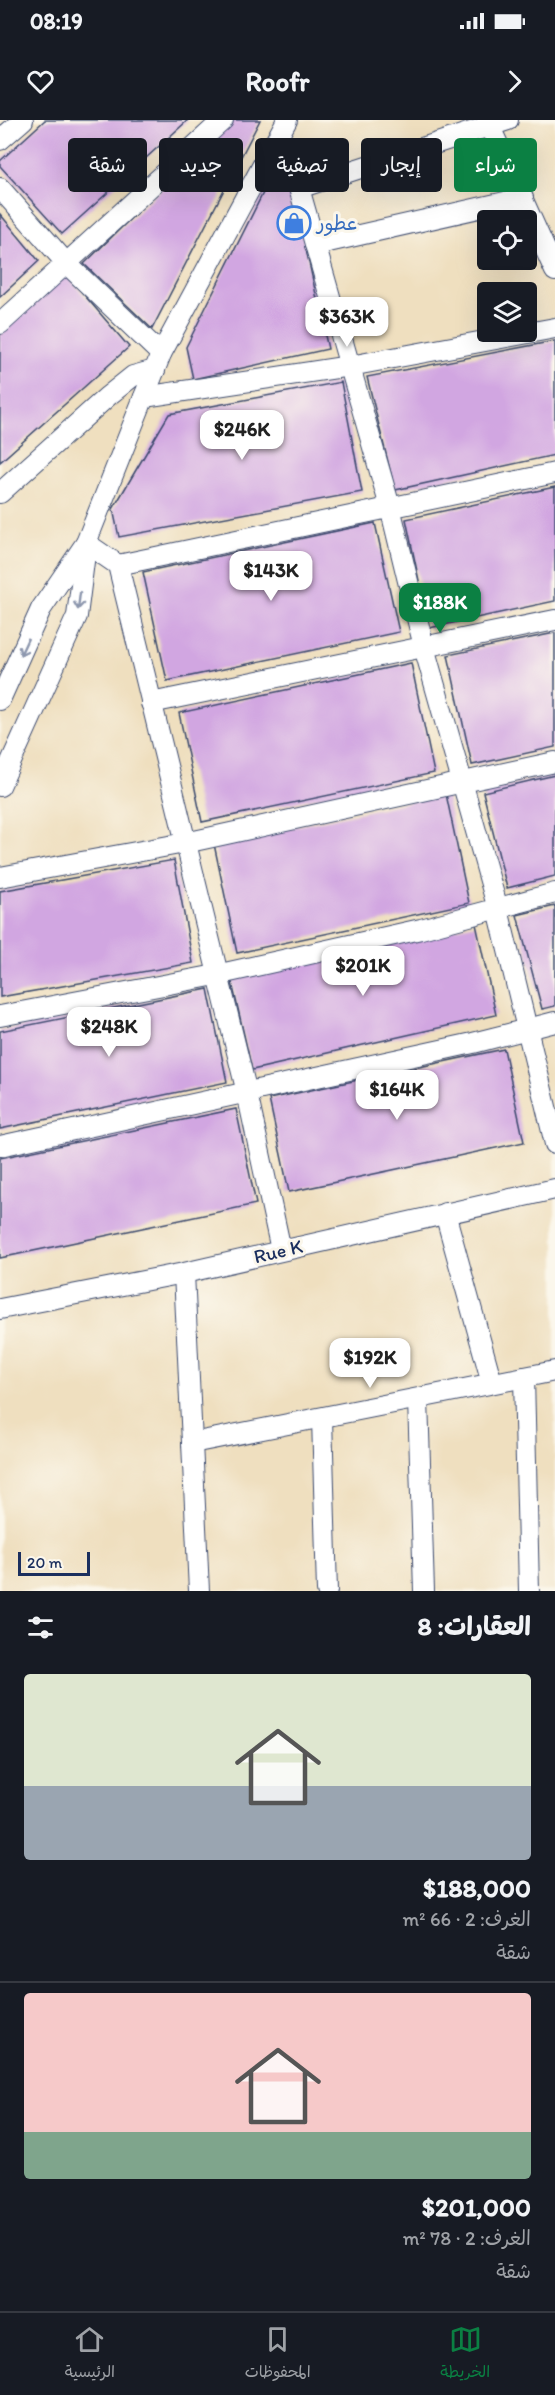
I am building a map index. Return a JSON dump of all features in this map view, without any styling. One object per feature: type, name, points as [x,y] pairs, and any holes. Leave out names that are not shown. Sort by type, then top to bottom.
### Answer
[{"type":"street","points":[[0,140],[23,120]]},
{"type":"street","points":[[0,324],[223,120]]},
{"type":"street","points":[[349,171],[495,122],[523,198],[555,271]]},
{"type":"street","points":[[0,700],[41,609],[86,543],[158,362],[283,129]]},
{"type":"street","points":[[0,188],[158,362]]},
{"type":"street","points":[[300,192],[390,507],[424,647],[498,909],[555,1144]]},
{"type":"street","points":[[315,245],[523,198]]},
{"type":"street","points":[[144,397],[350,366],[555,328]]},
{"type":"street","points":[[0,494],[108,396],[133,376],[158,362]]},
{"type":"street","points":[[118,565],[555,472]]},
{"type":"street","points":[[86,543],[118,565],[216,975],[247,1093],[281,1250]]},
{"type":"street","points":[[0,786],[77,616],[86,543]]},
{"type":"street","points":[[151,704],[555,620]]},
{"type":"street","points":[[0,877],[185,843],[555,762]]},
{"type":"street","points":[[0,1016],[216,975],[422,928],[555,894]]},
{"type":"street","points":[[0,1146],[247,1093],[555,1022]]},
{"type":"street","name":"Rue K","points":[[0,1309],[184,1273],[555,1189]]},
{"type":"street","points":[[445,1213],[492,1383]]},
{"type":"street","points":[[184,1273],[199,1591]]},
{"type":"street","points":[[192,1443],[555,1371]]},
{"type":"street","points":[[524,1377],[529,1591]]},
{"type":"street","points":[[418,1399],[424,1591]]},
{"type":"street","points":[[322,1418],[327,1591]]},
{"type":"building","points":[[45,120],[188,120],[168,138],[159,138],[159,146],[147,157],[147,138],[68,138],[68,192],[108,192],[62,234],[0,166],[0,161]]},
{"type":"building","points":[[232,120],[260,120],[243,153],[243,138],[214,138]]},
{"type":"building","points":[[159,191],[223,192],[152,329],[84,264]]},
{"type":"building","points":[[264,192],[293,192],[328,349],[193,379],[186,347]]},
{"type":"building","points":[[0,214],[39,261],[0,297]]},
{"type":"building","points":[[66,274],[129,347],[0,462],[0,335]]},
{"type":"building","points":[[555,341],[555,455],[395,490],[367,377]]},
{"type":"building","points":[[341,382],[362,492],[119,537],[113,509],[169,414]]},
{"type":"building","points":[[555,487],[555,601],[429,628],[406,519]]},
{"type":"building","points":[[375,523],[399,632],[167,681],[143,572]]},
{"type":"building","points":[[555,633],[555,747],[472,765],[448,655]]},
{"type":"building","points":[[411,663],[434,773],[202,822],[179,713]]},
{"type":"building","points":[[555,775],[555,876],[507,888],[483,792]]},
{"type":"building","points":[[446,794],[469,903],[237,953],[214,844]]},
{"type":"building","points":[[174,860],[193,963],[0,997],[0,891]]},
{"type":"building","points":[[555,906],[555,1006],[542,1009],[517,915]]},
{"type":"building","points":[[476,924],[496,1015],[252,1070],[231,978]]},
{"type":"building","points":[[208,989],[227,1082],[0,1129],[0,1031]]},
{"type":"building","points":[[504,1049],[524,1142],[289,1192],[269,1099]]},
{"type":"building","points":[[236,1109],[256,1204],[0,1258],[0,1158]]},
{"type":"place","name":"عطور","points":[[294,223]]}]
